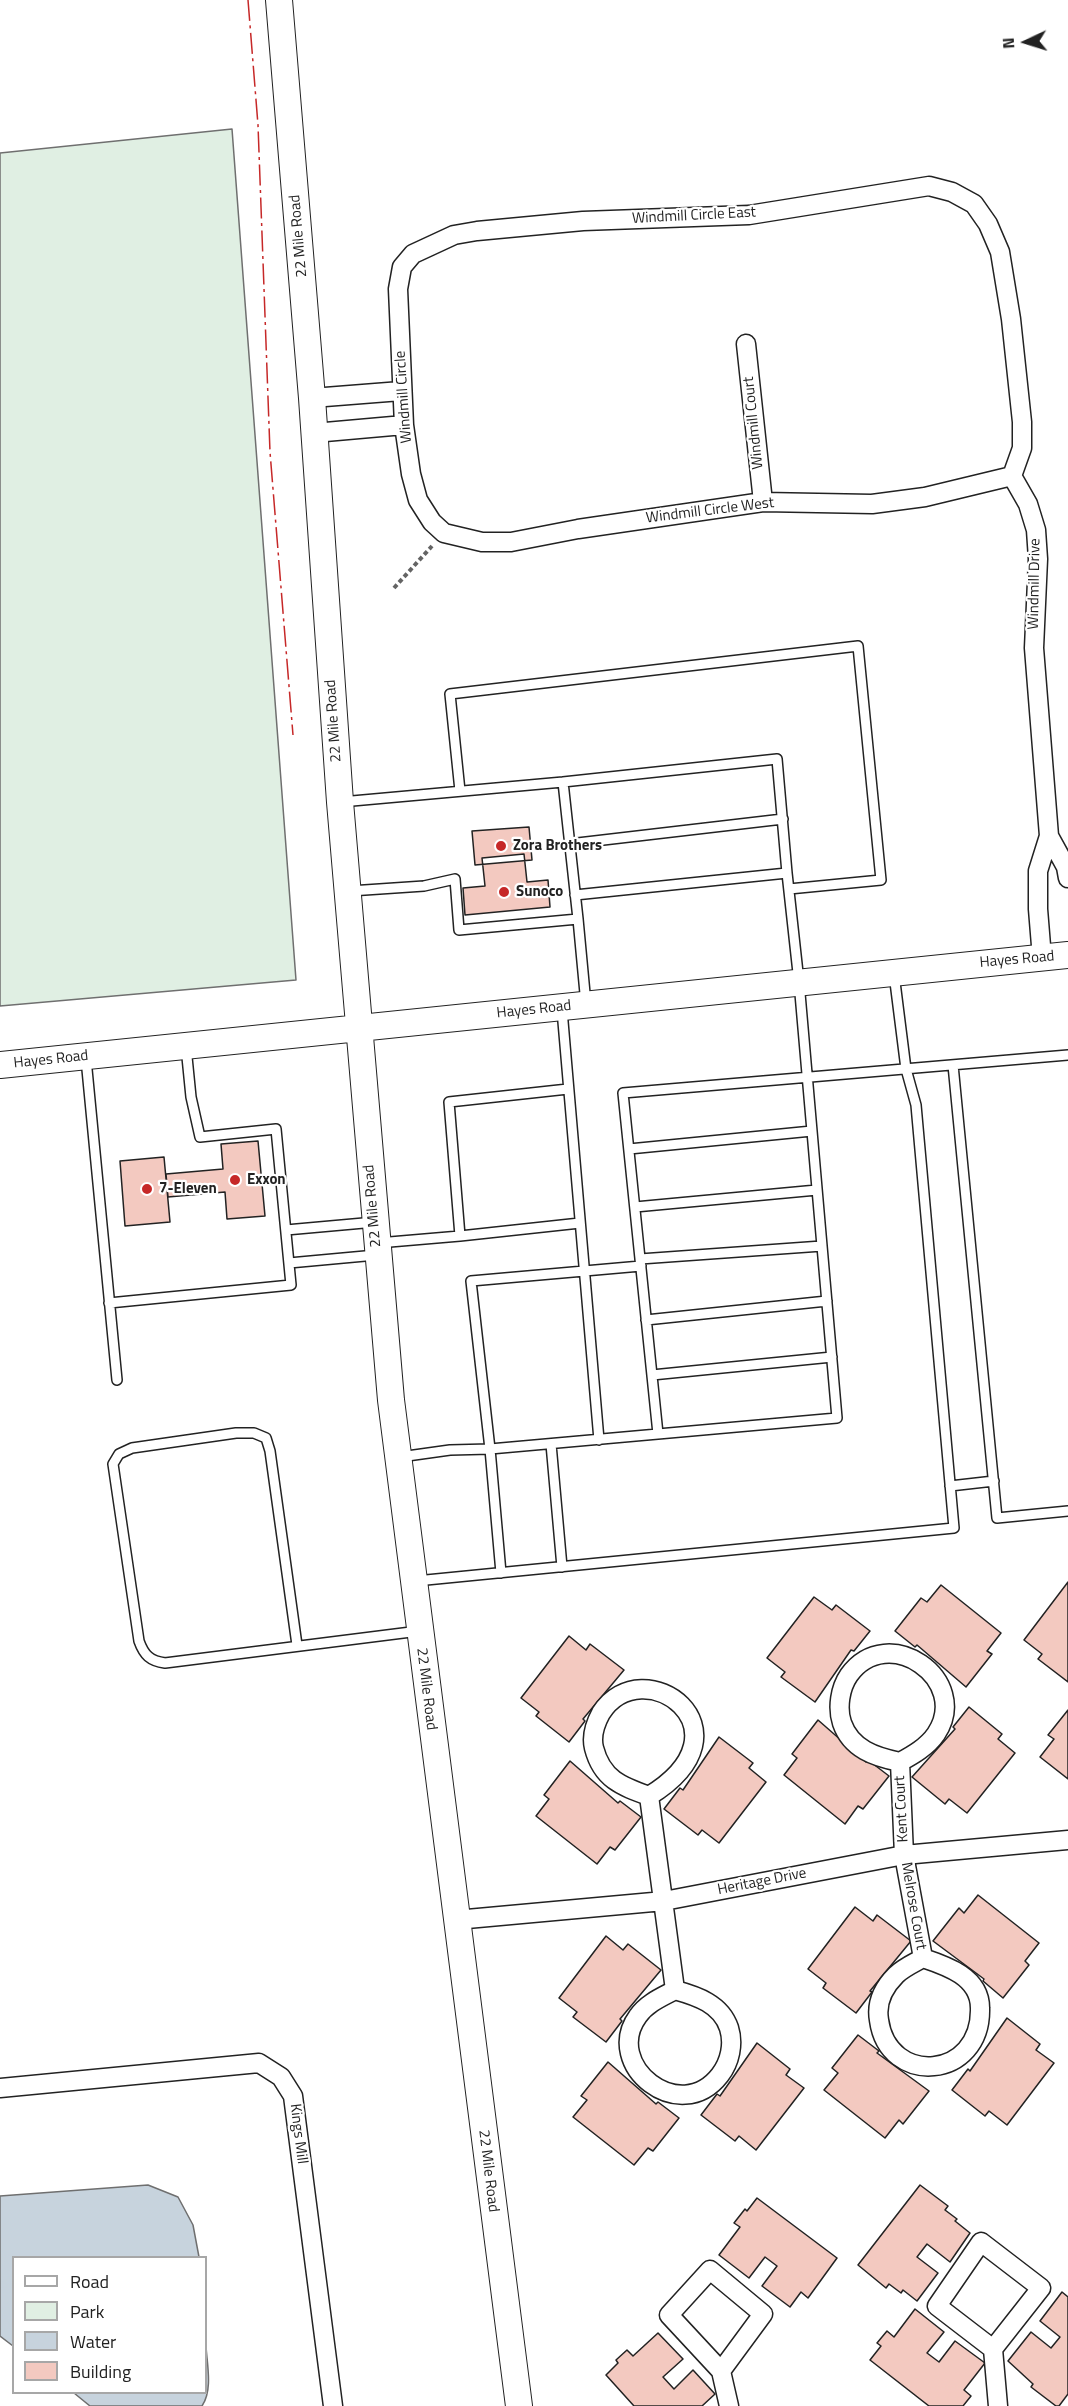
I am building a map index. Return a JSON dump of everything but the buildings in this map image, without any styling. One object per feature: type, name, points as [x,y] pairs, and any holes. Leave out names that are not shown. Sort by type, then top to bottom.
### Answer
[{"type":"street","name":"22 Mile Road","points":[[279,0],[312,398],[340,802],[376,1240],[398,1457],[419,1631],[519,2406]]},
{"type":"street","name":"Windmill Circle East","points":[[413,254],[454,235],[477,231],[583,221],[749,216],[929,186],[952,192],[974,204],[988,224],[1000,252],[1011,319],[1022,422],[1022,448],[1012,476]]},
{"type":"street","name":"Windmill Circle","points":[[413,254],[402,267],[398,289],[404,425],[411,474],[418,500],[432,522],[444,533]]},
{"type":"street","name":"Windmill Court","points":[[746,344],[763,502]]},
{"type":"street","points":[[312,398],[401,391]]},
{"type":"street","points":[[314,433],[404,425]]},
{"type":"street","name":"Windmill Circle West","points":[[444,533],[482,542],[511,542],[578,529],[763,502],[872,504],[925,497],[1012,476]]},
{"type":"street","name":"Windmill Drive","points":[[1012,476],[1028,504],[1036,530],[1038,559],[1034,648],[1049,836],[1038,871],[1042,958]]},
{"type":"street","name":"Windmill Drive","points":[[1049,836],[1066,867],[1068,878]]},
{"type":"street","name":"Hayes Road","points":[[0,1065],[1068,956]]},
{"type":"street","name":"Kent Court","points":[[894,1653],[921,1662],[935,1676],[943,1695],[943,1716],[936,1734],[920,1751],[900,1762],[879,1758],[862,1750],[845,1732],[839,1713],[843,1684],[855,1668],[875,1656],[894,1653]]},
{"type":"street","points":[[654,1689],[675,1699],[689,1715],[694,1729],[694,1748],[683,1770],[664,1787],[649,1796],[630,1790],[609,1777],[598,1762],[592,1742],[595,1723],[608,1703],[631,1690],[654,1689]]},
{"type":"street","name":"Kent Court","points":[[900,1762],[904,1855]]},
{"type":"street","points":[[649,1796],[675,1990]]},
{"type":"street","name":"Heritage Drive","points":[[456,1920],[664,1901],[904,1855],[1068,1840]]},
{"type":"street","name":"Melrose Court","points":[[904,1855],[923,1958]]},
{"type":"street","name":"Melrose Court","points":[[923,1958],[955,1969],[972,1985],[980,2002],[981,2025],[971,2046],[957,2059],[934,2067],[906,2062],[891,2050],[880,2034],[877,2010],[882,1992],[897,1974],[923,1958]]},
{"type":"street","points":[[675,1990],[697,1996],[718,2009],[728,2026],[732,2044],[726,2067],[714,2083],[699,2092],[683,2095],[669,2094],[647,2083],[635,2067],[630,2048],[631,2031],[638,2016],[655,2000],[675,1990]]},
{"type":"street","name":"Kings Mill","points":[[0,2088],[239,2064],[259,2064],[281,2077],[293,2096],[333,2406]]},
{"type":"street","points":[[993,2349],[937,2306],[981,2242],[1041,2288],[993,2349],[998,2406]]},
{"type":"street","points":[[721,2371],[763,2314],[710,2270],[669,2315],[721,2371],[729,2406]]},
{"type":"lane","points":[[460,791],[450,694],[858,646],[880,880],[789,889]]},
{"type":"lane","points":[[340,802],[563,782],[777,759],[800,982],[837,1418],[599,1440],[450,1450],[398,1457]]},
{"type":"lane","points":[[563,782],[578,919],[568,1089],[599,1440]]},
{"type":"lane","points":[[569,844],[783,819]]},
{"type":"lane","points":[[575,895],[787,873]]},
{"type":"lane","points":[[348,891],[424,886],[455,879],[459,930],[578,919]]},
{"type":"lane","points":[[413,1581],[954,1528],[916,1105],[906,1069],[894,972]]},
{"type":"lane","points":[[109,1303],[291,1286],[276,1129],[200,1137],[191,1097],[186,1045]]},
{"type":"lane","points":[[658,1434],[623,1093],[1068,1055]]},
{"type":"lane","points":[[85,1056],[117,1380]]},
{"type":"lane","points":[[953,1065],[997,1518],[1068,1511]]},
{"type":"lane","points":[[460,1236],[449,1102],[568,1089]]},
{"type":"lane","points":[[629,1149],[812,1131]]},
{"type":"lane","points":[[635,1207],[817,1190]]},
{"type":"lane","points":[[286,1230],[376,1240],[460,1236],[580,1223]]},
{"type":"lane","points":[[289,1263],[376,1240]]},
{"type":"lane","points":[[501,1573],[471,1281],[585,1271],[640,1262],[822,1246]]},
{"type":"lane","points":[[646,1320],[827,1301]]},
{"type":"lane","points":[[652,1375],[832,1357]]},
{"type":"lane","points":[[297,1645],[270,1450],[266,1438],[254,1433],[236,1433],[132,1448],[119,1454],[112,1464],[139,1641],[144,1653],[153,1661],[165,1663],[419,1631]]},
{"type":"lane","points":[[550,1444],[562,1567]]},
{"type":"lane","points":[[950,1486],[994,1481]]},
{"type":"path","points":[[394,588],[444,533]]},
{"type":"green space","points":[[232,129],[296,980],[0,1006],[0,153]]},
{"type":"water","points":[[148,2185],[178,2197],[193,2225],[199,2256],[12,2256],[12,2345],[0,2336],[0,2196]]},
{"type":"water","points":[[207,2358],[208,2369],[207,2392]]},
{"type":"water","points":[[75,2394],[206,2394],[202,2406],[90,2406]]},
{"type":"power","points":[[248,0],[258,125],[270,452],[293,735]]},
{"type":"place","name":"Zora Brothers","points":[[501,846]]},
{"type":"place","name":"Sunoco","points":[[504,892]]},
{"type":"place","name":"Exxon","points":[[235,1180]]},
{"type":"place","name":"7-Eleven","points":[[147,1189]]}]
